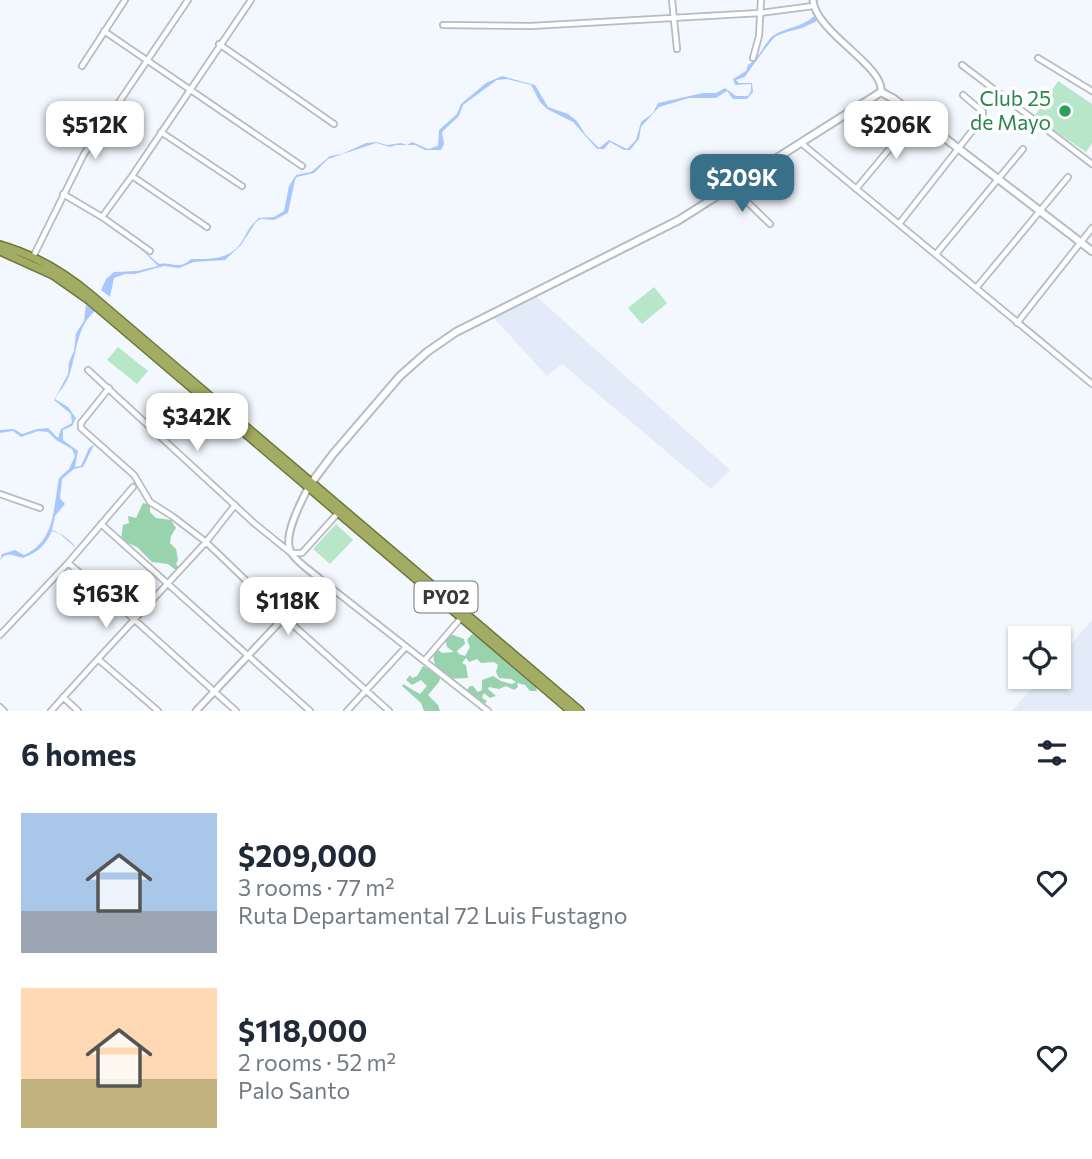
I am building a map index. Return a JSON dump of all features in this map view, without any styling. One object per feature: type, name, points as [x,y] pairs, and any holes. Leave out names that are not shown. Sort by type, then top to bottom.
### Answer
[{"type":"highway","name":"PY02","points":[[0,245],[57,269],[93,296],[310,485],[338,513],[571,711]]},
{"type":"highway","name":"PY02","points":[[0,251],[37,266],[72,287],[580,711]]},
{"type":"main road","points":[[310,485],[385,393],[427,352],[456,332],[679,220],[881,92],[894,99],[1092,251]]},
{"type":"street","points":[[82,66],[125,0]]},
{"type":"street","points":[[33,257],[84,154],[188,0]]},
{"type":"street","points":[[102,217],[251,0]]},
{"type":"street","points":[[672,0],[677,49]]},
{"type":"street","points":[[753,58],[759,36],[761,0]]},
{"type":"street","points":[[443,25],[531,26],[760,13],[814,6],[846,46],[876,75],[880,81],[881,92]]},
{"type":"street","points":[[104,31],[302,166]]},
{"type":"street","points":[[219,44],[334,124]]},
{"type":"street","points":[[1038,58],[1092,91]]},
{"type":"street","points":[[962,65],[1092,164]]},
{"type":"street","points":[[898,224],[984,114],[962,95]]},
{"type":"street","points":[[856,189],[916,117]]},
{"type":"street","points":[[161,132],[242,186]]},
{"type":"street","points":[[802,143],[1092,384]]},
{"type":"street","points":[[936,254],[1023,149]]},
{"type":"street","points":[[132,176],[206,227]]},
{"type":"street","points":[[977,288],[1068,177]]},
{"type":"street","points":[[732,187],[769,224]]},
{"type":"street","points":[[63,194],[102,217],[150,251]]},
{"type":"street","points":[[1017,323],[1092,228]]},
{"type":"street","points":[[89,370],[235,505],[320,579],[488,711]]},
{"type":"street","points":[[109,388],[81,423],[81,428],[134,475],[150,502],[206,542],[284,617],[389,711]]},
{"type":"street","points":[[291,553],[289,541],[295,512],[310,485]]},
{"type":"street","points":[[0,635],[68,564],[133,487]]},
{"type":"street","points":[[0,494],[40,508]]},
{"type":"street","points":[[51,711],[206,542],[235,505]]},
{"type":"street","points":[[291,553],[302,552],[338,513]]},
{"type":"street","points":[[101,524],[310,711]]},
{"type":"street","points":[[68,564],[236,711]]},
{"type":"street","points":[[197,711],[320,579]]},
{"type":"street","points":[[424,661],[461,618]]},
{"type":"street","points":[[346,711],[406,647]]},
{"type":"street","points":[[98,659],[158,711]]},
{"type":"street","points":[[63,697],[78,711]]},
{"type":"street","points":[[0,707],[4,711]]},
{"type":"shaded area","points":[[537,297],[730,470],[711,489],[562,364],[547,376],[493,317]]},
{"type":"shaded area","points":[[1092,620],[1092,711],[1012,711],[1031,689],[1071,689],[1071,644]]},
{"type":"green space","name":"Club 25 de Mayo","points":[[1058,81],[1092,104],[1092,143],[1086,152],[1034,117]]},
{"type":"green space","points":[[654,287],[667,303],[642,324],[628,308]]},
{"type":"green space","points":[[118,347],[148,371],[137,384],[107,360]]},
{"type":"green space","points":[[143,503],[150,505],[150,512],[156,518],[171,520],[176,528],[170,543],[176,549],[176,564],[180,569],[177,571],[168,564],[152,562],[137,547],[121,540],[123,525],[129,523],[128,516],[136,518]]},
{"type":"green space","points":[[336,524],[353,540],[330,564],[313,549]]},
{"type":"green space","points":[[450,634],[464,639],[465,644],[457,651],[465,656],[470,647],[467,640],[472,634],[480,638],[535,684],[537,691],[530,691],[525,685],[517,683],[518,687],[514,690],[506,686],[499,689],[489,687],[496,696],[490,698],[484,693],[482,698],[487,701],[484,705],[467,690],[470,686],[478,692],[482,690],[482,680],[493,676],[512,684],[516,682],[499,678],[496,672],[498,665],[494,662],[481,663],[477,659],[469,662],[466,658],[462,663],[466,665],[468,678],[447,679],[434,661],[434,653],[436,648],[442,653],[454,652],[447,647],[445,640]]},
{"type":"green space","points":[[423,666],[441,676],[428,695],[440,711],[424,711],[421,703],[402,686],[403,684],[420,694],[427,686],[421,680],[412,685],[406,680],[410,675],[412,678],[417,676]]},
{"type":"water","points":[[814,16],[817,21],[775,37],[745,77],[736,80],[739,83],[752,83],[753,92],[747,99],[733,99],[727,91],[716,98],[689,98],[659,107],[641,127],[639,139],[630,150],[624,150],[610,142],[604,149],[597,149],[573,122],[547,109],[531,85],[507,79],[497,80],[463,105],[459,116],[442,132],[444,144],[441,150],[425,150],[415,145],[407,145],[412,142],[428,149],[438,146],[439,130],[457,114],[461,104],[486,83],[502,76],[535,85],[548,107],[568,114],[577,121],[599,148],[609,140],[627,149],[636,140],[641,122],[653,113],[658,103],[703,93],[716,93],[725,88],[736,96],[748,96],[751,84],[735,85],[733,79],[746,71],[748,65],[779,32]]},
{"type":"water","points":[[376,142],[387,145],[401,143],[407,145],[390,147],[376,143],[328,159],[314,173],[297,177],[288,213],[274,220],[261,219],[256,222],[241,245],[225,260],[194,262],[179,268],[164,266],[125,274],[114,278],[110,297],[101,290],[106,279],[114,272],[137,271],[158,266],[138,246],[159,264],[179,265],[191,259],[229,254],[259,218],[274,217],[284,211],[289,186],[296,175],[311,172],[330,156],[342,154],[366,143]]},
{"type":"water","points":[[86,304],[95,311],[84,325],[69,376],[55,399],[68,407],[76,418],[72,426],[63,430],[63,440],[78,451],[75,467],[81,466],[89,448],[95,444],[120,464],[94,445],[83,467],[74,469],[62,479],[60,498],[65,504],[55,516],[52,530],[59,533],[66,537],[76,548],[60,534],[52,531],[44,545],[33,553],[23,558],[8,555],[0,560],[2,554],[15,550],[24,555],[42,541],[48,532],[54,511],[59,478],[69,469],[75,456],[72,449],[48,432],[38,431],[21,437],[13,431],[0,433],[0,430],[14,429],[22,434],[48,428],[58,438],[61,429],[72,423],[71,414],[54,400],[68,374],[76,333],[84,321]]},
{"type":"place","name":"Club 25 de Mayo","points":[[1065,111]]}]
